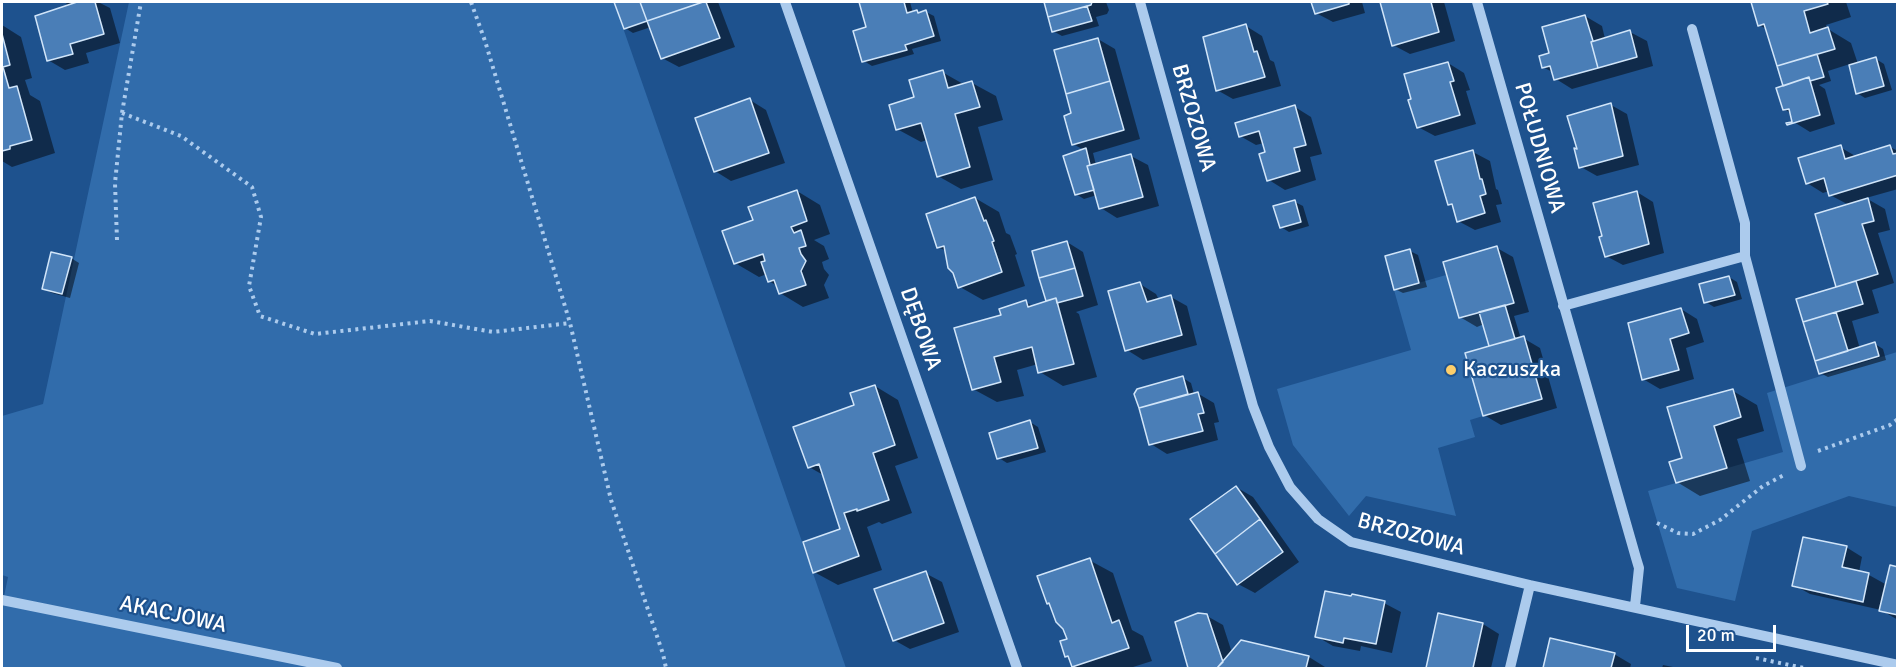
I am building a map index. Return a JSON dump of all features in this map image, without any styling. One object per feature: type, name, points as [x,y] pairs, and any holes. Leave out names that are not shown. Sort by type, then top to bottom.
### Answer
[{"type":"street","name":"DĘBOWA","points":[[785,2],[1017,669]]},
{"type":"street","name":"BRZOZOWA","points":[[1140,2],[1254,406],[1269,447],[1290,487],[1318,519],[1351,542],[1530,585],[1898,665]]},
{"type":"street","name":"POŁUDNIOWA","points":[[1477,2],[1639,568],[1635,606]]},
{"type":"street","points":[[1692,29],[1745,223],[1745,256],[1800,463]]},
{"type":"street","points":[[1563,306],[1745,256]]},
{"type":"street","points":[[1510,669],[1530,585]]},
{"type":"street","name":"AKACJOWA","points":[[2,600],[337,669]]},
{"type":"path","points":[[117,240],[115,183],[122,113],[141,2]]},
{"type":"path","points":[[471,2],[485,40],[570,323],[611,500],[666,669]]},
{"type":"path","points":[[122,113],[181,136],[252,187],[261,217],[249,286],[260,316],[315,334],[430,321],[493,332],[570,323]]},
{"type":"path","points":[[1657,523],[1678,533],[1693,534],[1720,520],[1763,486],[1800,463],[1890,425],[1898,419]]},
{"type":"shaded area","points":[[129,2],[614,2],[846,668],[2,668],[2,606],[8,577],[2,575],[2,416],[43,404]]},
{"type":"shaded area","name":"Kaczuszka","points":[[1446,275],[1459,318],[1479,312],[1489,346],[1465,353],[1483,416],[1470,420],[1475,437],[1438,448],[1456,516],[1366,496],[1349,516],[1293,445],[1277,389],[1411,350],[1394,290]]},
{"type":"shaded area","points":[[1897,352],[1897,507],[1849,496],[1752,531],[1735,601],[1677,588],[1648,491],[1783,452],[1767,393]]},
{"type":"building","points":[[77,2],[95,2],[104,34],[70,44],[73,54],[47,61],[35,16]]},
{"type":"building","points":[[614,2],[640,2],[647,21],[624,29]]},
{"type":"building","points":[[640,2],[703,2],[647,21]]},
{"type":"building","points":[[706,2],[720,38],[661,59],[647,21]]},
{"type":"building","points":[[859,2],[904,2],[907,13],[926,10],[934,36],[905,45],[907,50],[862,62],[853,31],[866,27]]},
{"type":"building","points":[[1044,2],[1092,2],[1091,5],[1048,17]]},
{"type":"building","points":[[1311,2],[1349,2],[1349,4],[1315,14]]},
{"type":"building","points":[[1380,2],[1431,2],[1439,32],[1392,46]]},
{"type":"building","points":[[1751,2],[1827,2],[1828,4],[1804,11],[1810,33],[1828,27],[1835,49],[1777,66],[1764,24],[1758,26]]},
{"type":"building","points":[[1087,6],[1092,21],[1052,32],[1048,17]]},
{"type":"building","points":[[1585,15],[1598,68],[1554,80],[1550,66],[1542,68],[1539,56],[1549,53],[1542,27]]},
{"type":"building","points":[[1246,24],[1254,52],[1257,51],[1265,77],[1216,91],[1203,37]]},
{"type":"building","points":[[1630,30],[1637,57],[1598,68],[1591,42]]},
{"type":"building","points":[[2,34],[10,65],[3,67],[9,88],[17,86],[32,140],[10,146],[10,149],[2,151]]},
{"type":"building","points":[[1098,38],[1110,81],[1066,94],[1054,50]]},
{"type":"building","points":[[1817,54],[1824,77],[1810,81],[1809,77],[1783,86],[1777,66]]},
{"type":"building","points":[[1876,57],[1884,86],[1856,94],[1849,65]]},
{"type":"building","points":[[1448,62],[1454,81],[1450,82],[1460,115],[1417,128],[1408,100],[1411,99],[1404,74]]},
{"type":"building","points":[[943,70],[948,88],[972,81],[980,107],[955,114],[970,167],[937,177],[921,123],[896,130],[889,105],[914,97],[909,80]]},
{"type":"building","points":[[1809,77],[1820,115],[1787,125],[1786,123],[1792,122],[1789,109],[1783,110],[1776,88]]},
{"type":"building","points":[[1110,81],[1124,130],[1072,145],[1064,116],[1071,113],[1066,94]]},
{"type":"building","points":[[750,98],[769,153],[714,172],[695,118]]},
{"type":"building","points":[[1611,103],[1623,156],[1579,168],[1574,148],[1577,149],[1567,116]]},
{"type":"building","points":[[1295,105],[1306,145],[1294,148],[1300,171],[1267,181],[1259,154],[1265,152],[1259,131],[1239,137],[1235,123]]},
{"type":"building","points":[[1841,145],[1845,159],[1890,145],[1893,154],[1898,153],[1898,175],[1829,196],[1824,178],[1806,184],[1798,158]]},
{"type":"building","points":[[1086,148],[1090,165],[1087,166],[1094,190],[1075,195],[1063,156]]},
{"type":"building","points":[[1473,150],[1486,194],[1480,196],[1485,213],[1457,222],[1452,204],[1448,205],[1435,161]]},
{"type":"building","points":[[1131,154],[1143,197],[1099,209],[1087,166]]},
{"type":"building","points":[[797,190],[807,221],[791,227],[794,233],[801,230],[806,246],[799,248],[806,261],[801,271],[806,285],[779,294],[774,280],[768,282],[761,262],[765,261],[763,254],[734,264],[722,231],[753,220],[748,207]]},
{"type":"building","points":[[1637,191],[1649,244],[1605,257],[1593,203]]},
{"type":"building","points":[[975,197],[994,241],[992,242],[1002,272],[958,288],[953,273],[948,268],[944,246],[937,248],[926,214]]},
{"type":"building","points":[[1868,198],[1874,221],[1862,224],[1878,274],[1836,287],[1815,214]]},
{"type":"building","points":[[1295,200],[1301,222],[1280,228],[1273,206]]},
{"type":"building","points":[[1067,241],[1075,268],[1039,278],[1032,251]]},
{"type":"building","points":[[1497,246],[1514,303],[1459,318],[1443,262]]},
{"type":"building","points":[[1410,249],[1419,283],[1394,290],[1385,256]]},
{"type":"building","points":[[51,252],[72,257],[62,294],[42,289]]},
{"type":"building","points":[[1075,268],[1083,296],[1057,303],[1056,298],[1046,301],[1039,278]]},
{"type":"building","points":[[1729,276],[1735,295],[1704,303],[1699,284]]},
{"type":"building","points":[[1856,281],[1863,304],[1803,322],[1796,299]]},
{"type":"building","points":[[1140,282],[1147,302],[1171,295],[1182,335],[1125,351],[1108,291]]},
{"type":"building","points":[[1056,298],[1074,364],[1038,373],[1032,347],[994,357],[1001,382],[972,390],[954,328],[1001,315],[999,309],[1026,300],[1028,307]]},
{"type":"building","points":[[1505,305],[1515,339],[1489,346],[1479,312]]},
{"type":"building","points":[[1681,308],[1689,333],[1670,339],[1679,370],[1642,380],[1628,323]]},
{"type":"building","points":[[1836,312],[1848,351],[1815,361],[1803,322]]},
{"type":"building","points":[[1524,336],[1542,399],[1483,416],[1465,353]]},
{"type":"building","points":[[1875,342],[1879,356],[1819,374],[1815,361]]},
{"type":"building","points":[[1183,376],[1188,394],[1139,408],[1134,394],[1137,389]]},
{"type":"building","points":[[875,385],[895,445],[873,453],[889,500],[844,513],[859,556],[813,573],[803,542],[840,529],[819,464],[808,468],[793,427],[854,405],[850,393]]},
{"type":"building","points":[[1733,389],[1741,417],[1714,426],[1727,468],[1676,483],[1669,462],[1682,458],[1667,407]]},
{"type":"building","points":[[1198,392],[1204,413],[1198,414],[1203,431],[1149,445],[1139,408]]},
{"type":"building","points":[[1030,420],[1038,448],[997,459],[989,433]]},
{"type":"building","points":[[1236,486],[1260,519],[1215,554],[1190,519]]},
{"type":"building","points":[[1260,519],[1283,552],[1237,585],[1215,554]]},
{"type":"building","points":[[1803,537],[1847,546],[1842,567],[1869,573],[1863,602],[1792,586]]},
{"type":"building","points":[[1090,558],[1112,623],[1119,620],[1129,648],[1072,667],[1068,656],[1065,657],[1060,641],[1067,639],[1063,629],[1056,622],[1049,603],[1047,604],[1037,576]]},
{"type":"building","points":[[1890,565],[1898,567],[1898,615],[1879,611]]},
{"type":"building","points":[[926,571],[944,623],[893,641],[874,589]]},
{"type":"building","points":[[1325,591],[1385,601],[1376,644],[1344,638],[1343,643],[1315,637]]},
{"type":"building","points":[[1198,613],[1207,614],[1223,662],[1217,668],[1188,668],[1175,622]]},
{"type":"building","points":[[1438,613],[1483,623],[1473,668],[1426,668]]},
{"type":"building","points":[[1550,638],[1615,653],[1611,668],[1543,668]]},
{"type":"building","points":[[1241,640],[1309,656],[1306,668],[1217,668]]},
{"type":"place","name":"Kaczuszka","points":[[1451,370]]}]
